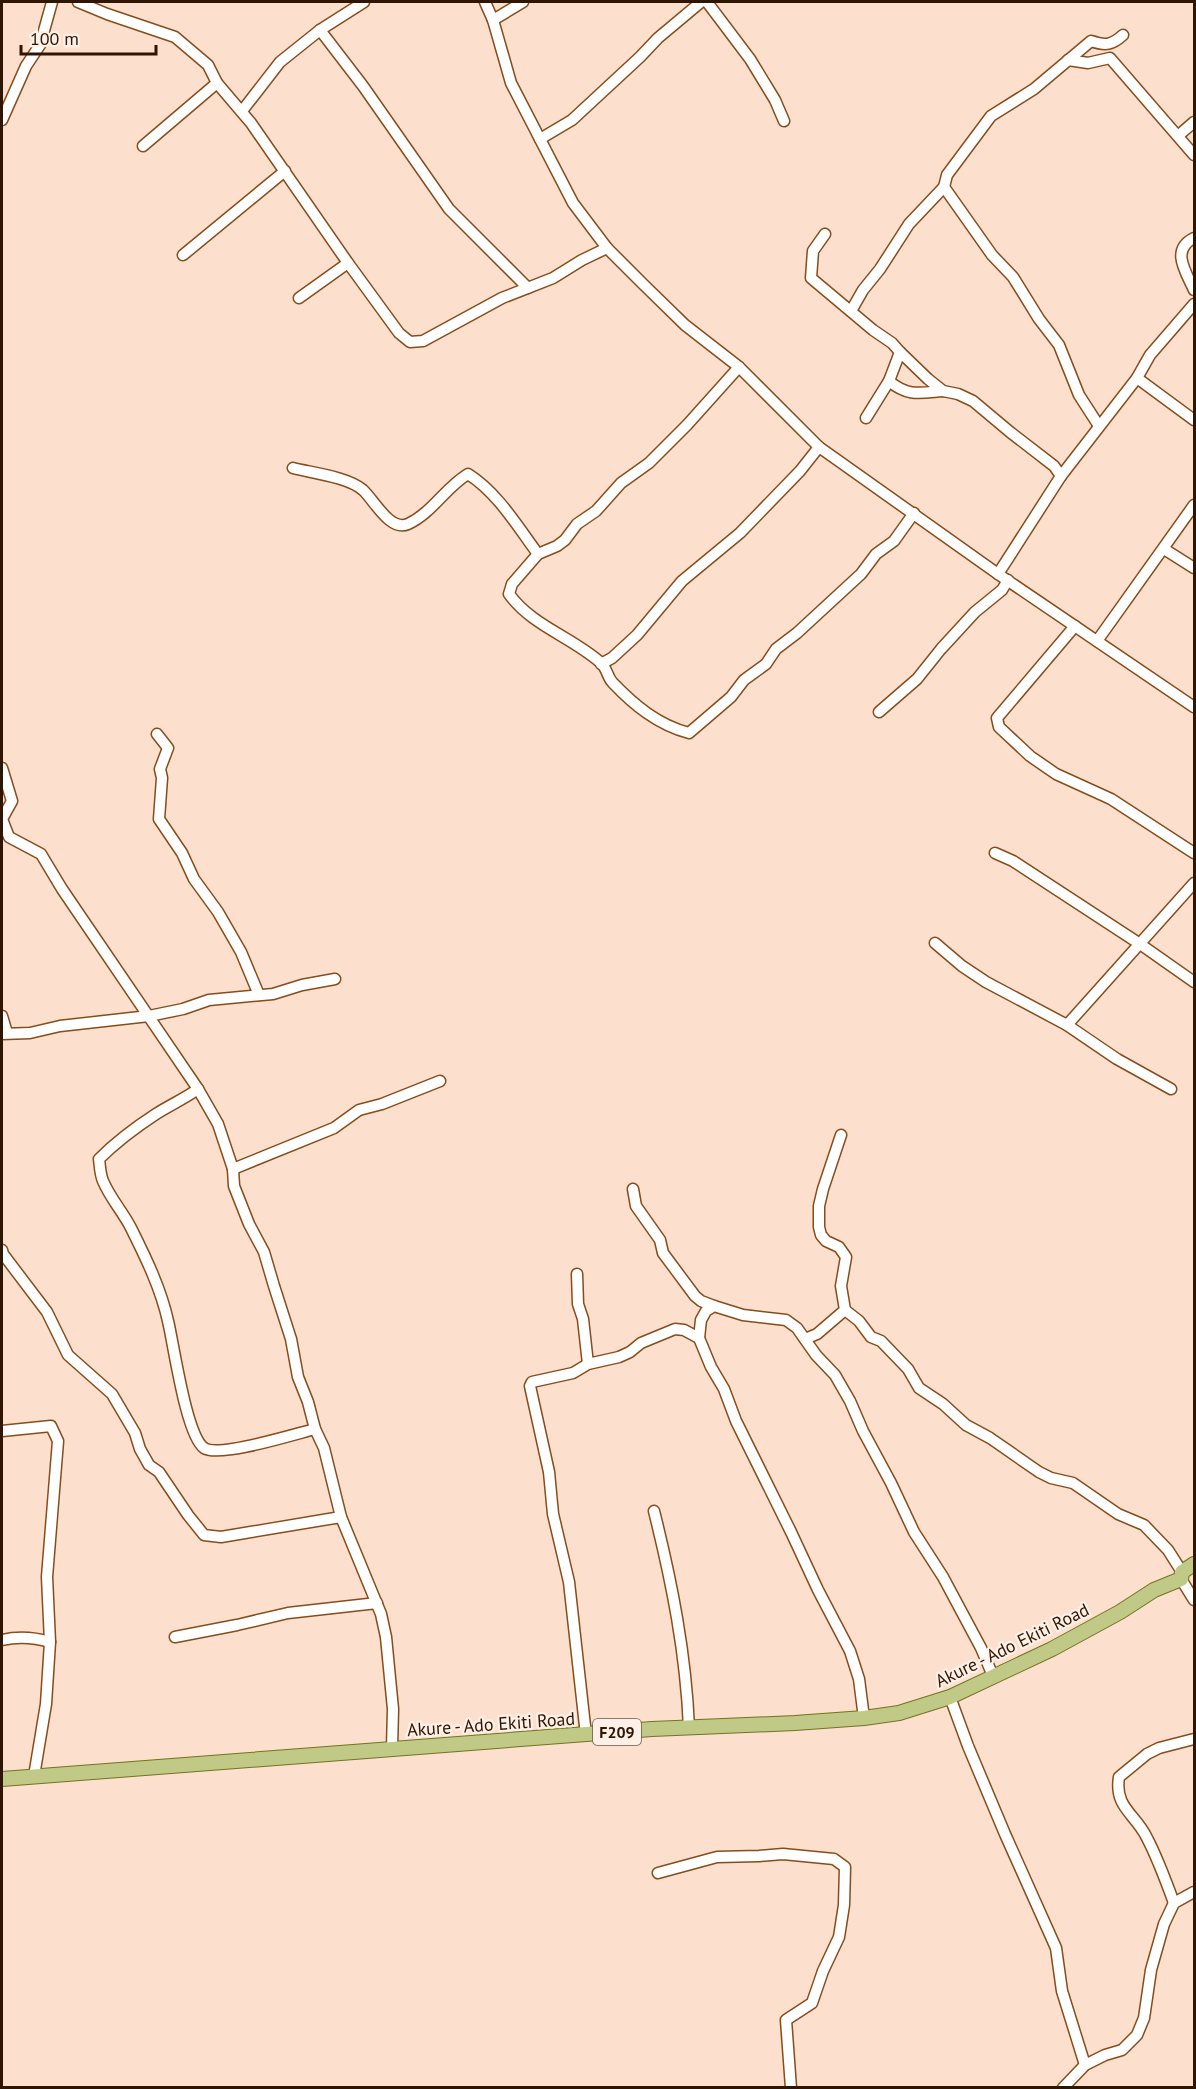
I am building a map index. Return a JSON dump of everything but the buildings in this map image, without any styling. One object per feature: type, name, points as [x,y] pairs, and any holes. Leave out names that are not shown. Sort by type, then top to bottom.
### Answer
[{"type":"main road","name":"Akure - Ado Ekiti Road","points":[[2,1779],[392,1748],[689,1728],[774,1725],[899,1713],[950,1697],[1052,1649],[1182,1575],[1194,1564]]},
{"type":"street","points":[[2,120],[26,66],[40,45],[52,2]]},
{"type":"street","points":[[78,2],[175,37],[208,65],[217,82],[242,111],[399,333],[410,342],[423,341],[502,298],[553,278],[607,248]]},
{"type":"street","points":[[242,111],[280,62],[320,30],[364,2]]},
{"type":"street","points":[[485,2],[511,83],[573,203],[607,248],[685,325],[739,367],[819,447],[998,574],[1194,707]]},
{"type":"street","points":[[492,20],[523,2]]},
{"type":"street","points":[[540,139],[572,120],[658,38],[701,2]]},
{"type":"street","points":[[707,2],[750,59],[775,100],[784,120]]},
{"type":"street","points":[[320,30],[363,86],[449,209],[528,288]]},
{"type":"street","points":[[851,311],[909,224],[944,187],[947,175],[991,116],[1034,89],[1091,42],[1104,46],[1113,44],[1123,35]]},
{"type":"street","points":[[1068,60],[1088,63],[1110,58],[1194,155]]},
{"type":"street","points":[[143,146],[217,82]]},
{"type":"street","points":[[1179,135],[1194,122]]},
{"type":"street","points":[[183,255],[285,171]]},
{"type":"street","points":[[944,187],[992,255],[1013,277],[1039,319],[1059,345],[1079,395],[1099,426]]},
{"type":"street","points":[[825,234],[813,250],[812,278],[873,330],[892,343],[943,391]]},
{"type":"street","points":[[1194,238],[1183,246],[1180,258],[1194,290]]},
{"type":"street","points":[[299,298],[348,263]]},
{"type":"street","points":[[998,574],[1061,476],[1137,378],[1150,355],[1194,304]]},
{"type":"street","points":[[866,418],[889,381],[900,352]]},
{"type":"street","points":[[739,367],[649,463],[621,483],[596,511],[577,524],[565,540],[538,554],[512,584],[509,594],[514,602],[542,625],[569,640],[601,664],[611,681],[640,708],[660,722],[689,733],[731,697],[744,680],[766,664],[776,649],[797,633],[861,574],[876,554],[894,541],[914,513]]},
{"type":"street","points":[[1137,378],[1194,420]]},
{"type":"street","points":[[889,381],[897,388],[913,394],[943,391],[958,394],[973,401],[1054,466],[1061,476]]},
{"type":"street","points":[[601,664],[612,658],[637,635],[682,581],[740,533],[800,471],[819,447]]},
{"type":"street","points":[[293,468],[347,482],[362,490],[384,515],[398,525],[407,525],[435,504],[459,479],[468,474],[479,481],[538,554]]},
{"type":"street","points":[[1097,641],[1194,505]]},
{"type":"street","points":[[1164,549],[1194,568]]},
{"type":"street","points":[[879,712],[917,679],[948,641],[975,612],[1002,590],[1008,580]]},
{"type":"street","points":[[1075,626],[997,718],[999,727],[1030,756],[1056,774],[1111,799],[1194,853]]},
{"type":"street","points":[[157,734],[168,748],[160,770],[162,778],[159,819],[182,853],[194,879],[224,922],[241,952],[259,995]]},
{"type":"street","points":[[2,768],[12,801],[2,819],[9,837],[41,854],[62,889],[198,1089],[218,1124],[233,1169],[234,1186],[249,1224],[264,1252],[291,1339],[298,1377],[315,1429],[328,1459],[341,1517],[381,1614],[386,1637],[393,1708],[392,1748]]},
{"type":"street","points":[[995,853],[1013,861],[1194,982]]},
{"type":"street","points":[[1067,1025],[1194,883]]},
{"type":"street","points":[[935,943],[962,966],[986,982],[1067,1025],[1117,1059],[1171,1089]]},
{"type":"street","points":[[2,1016],[4,1034],[30,1033],[60,1026],[183,1010],[209,1000],[273,994],[335,979]]},
{"type":"street","points":[[233,1169],[334,1128],[359,1110],[382,1104],[440,1081]]},
{"type":"street","points":[[198,1089],[156,1114],[99,1158],[102,1180],[130,1226],[155,1280],[168,1318],[185,1406],[197,1439],[204,1448],[214,1452],[230,1450],[315,1429]]},
{"type":"street","points":[[841,1134],[823,1189],[819,1206],[819,1227],[826,1241],[839,1246],[846,1257],[841,1286],[845,1310],[859,1321],[871,1337],[881,1341],[908,1369],[919,1388],[943,1404],[966,1425],[990,1438],[1039,1472],[1073,1483],[1118,1514],[1144,1525],[1168,1550],[1194,1600]]},
{"type":"street","points":[[633,1189],[636,1206],[660,1240],[663,1253],[695,1296],[701,1301],[743,1315],[786,1320],[797,1328],[816,1355],[835,1375],[850,1401],[862,1431],[891,1482],[914,1532],[943,1577],[984,1654],[993,1676]]},
{"type":"street","points":[[2,1250],[47,1312],[68,1355],[99,1380],[112,1394],[135,1433],[140,1449],[149,1465],[159,1472],[204,1535],[221,1537],[341,1517]]},
{"type":"street","points":[[577,1274],[578,1304],[583,1319],[588,1364]]},
{"type":"street","points":[[695,1296],[701,1320],[699,1338],[711,1367],[724,1389],[736,1421],[850,1652],[859,1679],[864,1718]]},
{"type":"street","points":[[701,1320],[706,1311],[714,1306]]},
{"type":"street","points":[[805,1339],[817,1334],[845,1310]]},
{"type":"street","points":[[586,1735],[569,1582],[553,1514],[549,1472],[530,1386],[532,1382],[573,1373],[588,1364],[619,1357],[641,1343],[675,1329],[684,1330],[699,1338]]},
{"type":"street","points":[[2,1431],[51,1426],[58,1441],[47,1577],[50,1642],[46,1704],[34,1776]]},
{"type":"street","points":[[654,1511],[675,1599],[686,1672],[689,1728]]},
{"type":"street","points":[[175,1637],[288,1613],[377,1603]]},
{"type":"street","points":[[2,1640],[14,1637],[35,1638],[50,1642]]},
{"type":"street","points":[[950,1697],[1000,1823],[1051,1935],[1059,1963],[1062,1991],[1084,2065]]},
{"type":"street","points":[[1174,1903],[1146,1835],[1124,1808],[1117,1788],[1119,1777],[1148,1754],[1159,1748],[1194,1739]]},
{"type":"street","points":[[658,1873],[717,1857],[783,1854],[834,1859],[845,1867],[844,1905],[839,1937],[812,2002],[786,2020],[790,2088]]},
{"type":"street","points":[[1063,2088],[1084,2065],[1122,2050],[1137,2035],[1144,2018],[1151,1970],[1161,1933],[1174,1903],[1194,1892]]}]
